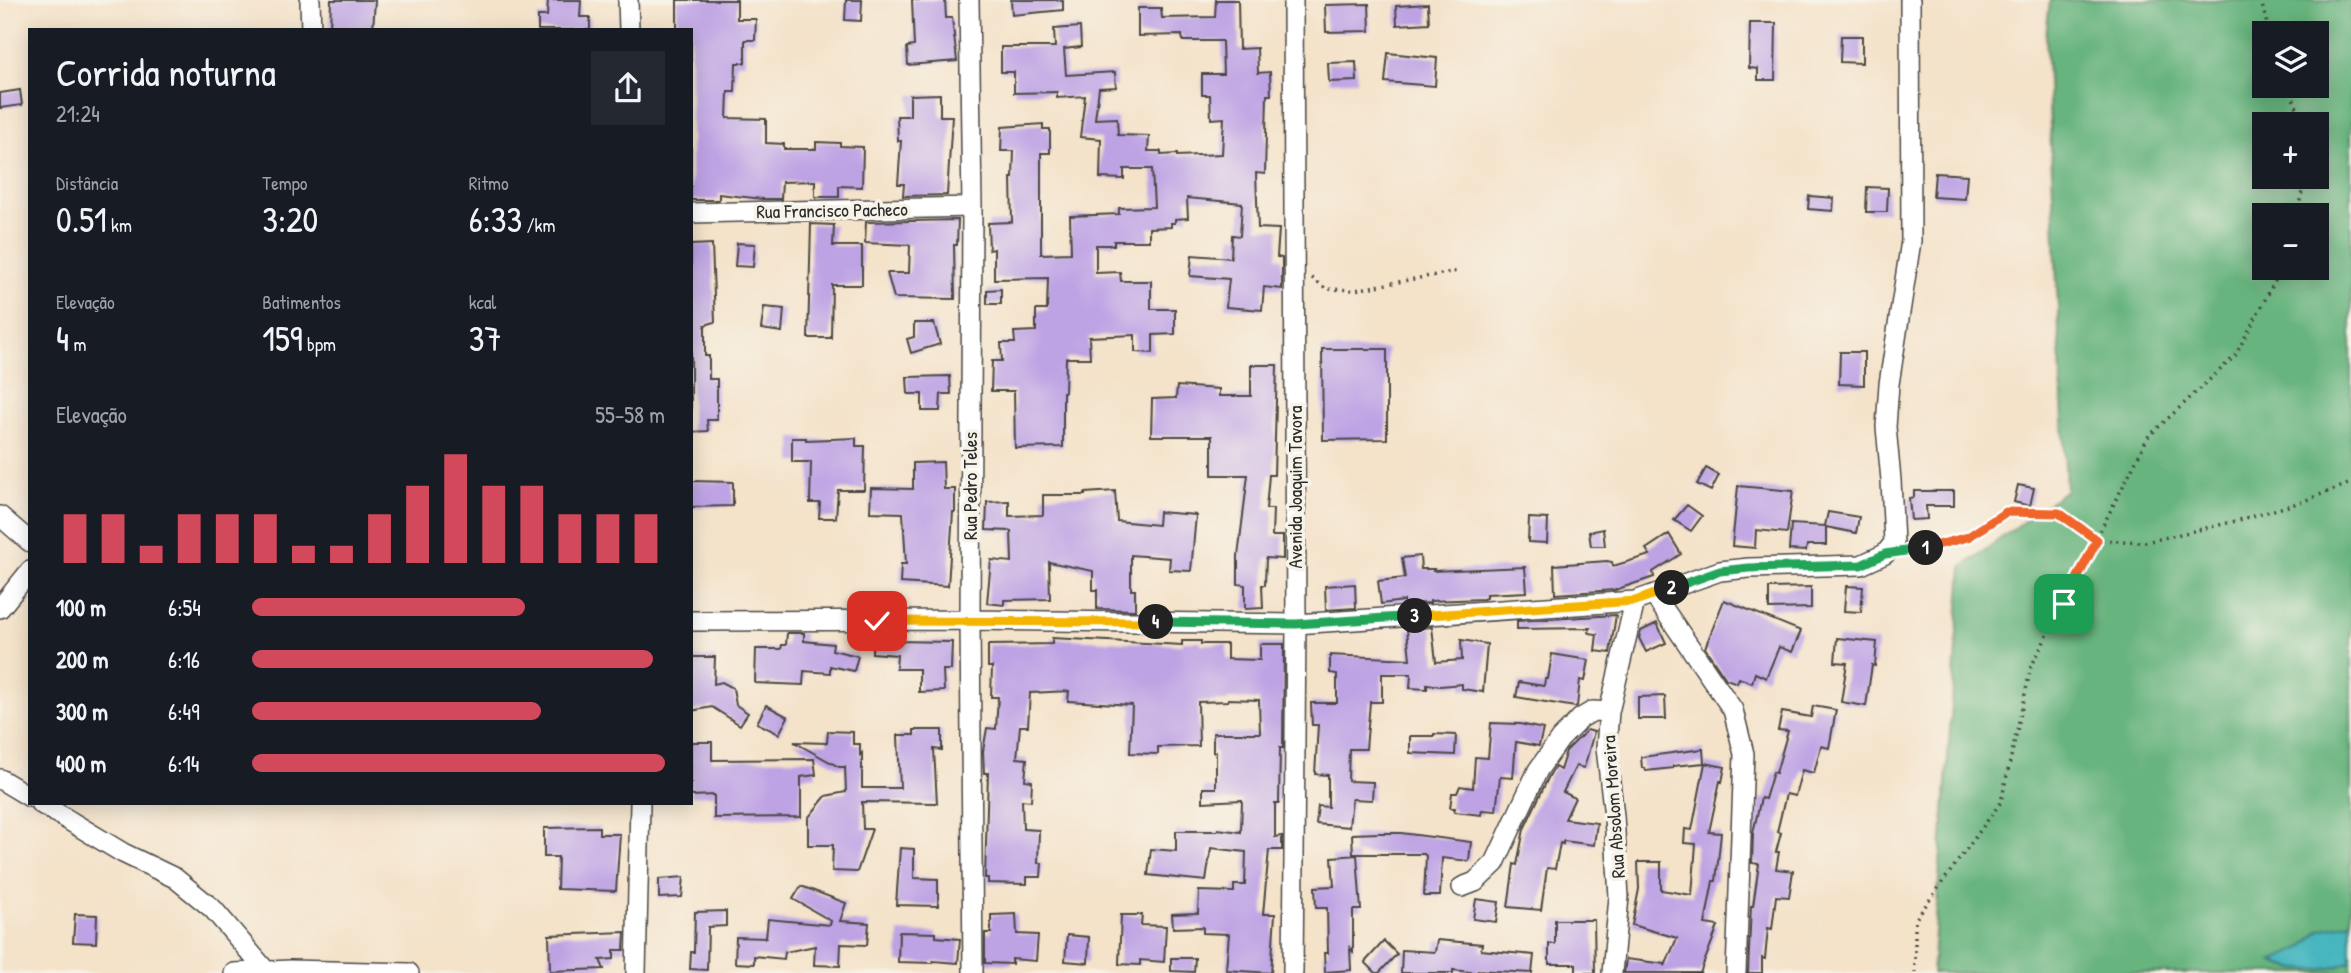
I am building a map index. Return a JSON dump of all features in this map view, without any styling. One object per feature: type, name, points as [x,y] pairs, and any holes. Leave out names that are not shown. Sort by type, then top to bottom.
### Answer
[{"type":"street","points":[[310,0],[311,28]]},
{"type":"street","points":[[628,0],[629,28]]},
{"type":"street","name":"Rua Pedro Teles","points":[[969,0],[972,207],[970,620],[973,973]]},
{"type":"street","name":"Avenida Joaquim Tavora","points":[[1293,0],[1296,624],[1293,973]]},
{"type":"street","points":[[693,621],[970,620],[1296,624],[1644,598],[1720,571],[1861,565],[1885,554],[1894,543],[1886,427],[1889,384],[1911,241],[1910,0]]},
{"type":"street","name":"Rua Francisco Pacheco","points":[[693,213],[972,207]]},
{"type":"street","points":[[0,516],[28,540]]},
{"type":"street","points":[[0,608],[28,573]]},
{"type":"street","points":[[1644,598],[1733,710],[1744,754],[1736,973]]},
{"type":"street","name":"Rua Absolom Moreira","points":[[1612,973],[1619,897],[1606,748],[1609,712],[1644,598]]},
{"type":"street","points":[[1462,887],[1475,882],[1494,863],[1538,770],[1560,739],[1581,718],[1593,711],[1609,712]]},
{"type":"street","points":[[0,779],[28,796]]},
{"type":"street","points":[[43,805],[123,853],[175,878],[214,909],[267,971]]},
{"type":"street","points":[[636,973],[640,805]]},
{"type":"street","points":[[234,973],[409,973]]},
{"type":"path","points":[[2261,0],[2266,21]]},
{"type":"path","points":[[1294,263],[1326,289],[1355,290],[1457,271]]},
{"type":"path","points":[[1915,973],[1915,920],[2001,802],[2031,667],[2148,437],[2235,356],[2276,280]]},
{"type":"path","points":[[1885,554],[1918,550],[1968,537],[2006,512],[2059,513],[2097,540],[2146,542],[2298,503],[2351,483]]},
{"type":"green space","points":[[2050,0],[2351,0],[2351,973],[1932,973],[1962,567],[2066,490],[2046,36]]},
{"type":"water","points":[[2351,922],[2351,961],[2332,968],[2311,970],[2291,968],[2272,961],[2302,948],[2320,930]]},
{"type":"building","points":[[331,0],[375,0],[373,28],[330,28]]},
{"type":"building","points":[[548,0],[581,0],[580,17],[590,17],[590,28],[538,28],[538,16],[547,16]]},
{"type":"building","points":[[677,0],[737,0],[737,19],[756,19],[755,40],[745,40],[745,63],[736,63],[735,92],[728,92],[727,118],[766,119],[766,143],[784,144],[784,149],[816,149],[816,142],[863,147],[862,187],[839,186],[839,197],[815,197],[815,181],[782,182],[781,199],[719,194],[719,200],[693,200],[693,28],[677,28]]},
{"type":"building","points":[[846,0],[862,0],[861,21],[845,20]]},
{"type":"building","points":[[912,0],[945,0],[946,18],[952,18],[957,61],[908,65],[907,47],[914,46]]},
{"type":"building","points":[[1011,0],[1063,0],[1063,10],[1012,15]]},
{"type":"building","points":[[1216,0],[1238,0],[1239,49],[1257,48],[1258,73],[1270,72],[1271,95],[1267,95],[1265,174],[1256,173],[1258,228],[1279,229],[1277,257],[1282,258],[1282,289],[1264,287],[1262,310],[1226,307],[1229,279],[1190,276],[1192,255],[1231,258],[1232,235],[1240,236],[1242,203],[1187,198],[1188,218],[1175,219],[1171,227],[1149,228],[1149,241],[1114,241],[1114,245],[1096,245],[1096,273],[1120,272],[1121,281],[1151,281],[1151,309],[1175,309],[1175,334],[1153,335],[1153,353],[1135,352],[1135,335],[1089,337],[1090,358],[1066,358],[1063,447],[1015,448],[1014,391],[991,391],[992,361],[1002,361],[1001,343],[1015,343],[1014,332],[1036,331],[1036,310],[1047,310],[1048,278],[994,279],[994,249],[989,250],[988,223],[1012,222],[1011,178],[1014,151],[1001,151],[1002,127],[1043,124],[1043,129],[1050,129],[1050,153],[1041,153],[1041,254],[1071,253],[1070,216],[1119,214],[1119,208],[1154,207],[1152,169],[1124,169],[1124,179],[1100,178],[1101,139],[1080,137],[1085,96],[1057,98],[1057,92],[1014,93],[1014,72],[1001,72],[1001,47],[1055,47],[1054,29],[1080,27],[1081,47],[1064,49],[1066,75],[1115,72],[1116,87],[1099,88],[1095,119],[1117,118],[1118,135],[1149,136],[1148,151],[1161,151],[1161,155],[1222,154],[1224,118],[1211,119],[1210,95],[1202,95],[1202,74],[1223,74],[1222,41],[1183,41],[1182,35],[1138,36],[1138,8],[1161,8],[1162,18],[1215,17]]},
{"type":"building","points":[[1369,4],[1370,31],[1326,32],[1325,5]]},
{"type":"building","points":[[1428,4],[1429,23],[1397,25],[1396,6]]},
{"type":"building","points":[[1750,23],[1776,23],[1775,80],[1758,80],[1758,69],[1749,68]]},
{"type":"building","points":[[1841,36],[1862,36],[1862,63],[1840,62]]},
{"type":"building","points":[[1388,53],[1437,58],[1435,86],[1385,82]]},
{"type":"building","points":[[1356,62],[1357,81],[1329,82],[1328,63]]},
{"type":"building","points":[[20,90],[22,105],[0,108],[0,93]]},
{"type":"building","points":[[940,94],[940,116],[952,116],[947,195],[903,196],[904,184],[898,184],[901,141],[898,141],[897,116],[910,116],[910,95]]},
{"type":"building","points":[[1935,173],[1967,175],[1965,199],[1933,197]]},
{"type":"building","points":[[1867,187],[1888,188],[1887,212],[1866,212]]},
{"type":"building","points":[[1809,196],[1834,198],[1833,211],[1808,209]]},
{"type":"building","points":[[958,220],[957,245],[954,245],[955,299],[894,298],[887,273],[909,273],[910,245],[865,243],[866,222]]},
{"type":"building","points":[[811,224],[834,225],[833,246],[862,246],[862,285],[832,285],[831,338],[808,338]]},
{"type":"building","points":[[737,243],[755,244],[753,267],[735,266]]},
{"type":"building","points":[[712,244],[715,322],[705,325],[705,356],[709,356],[709,379],[717,379],[717,420],[707,420],[708,431],[693,432],[693,245]]},
{"type":"building","points":[[1001,289],[1001,304],[987,304],[987,290]]},
{"type":"building","points":[[764,307],[784,309],[782,332],[761,329]]},
{"type":"building","points":[[914,323],[934,323],[940,344],[911,353],[907,339],[914,337]]},
{"type":"building","points":[[1322,349],[1387,349],[1387,439],[1323,440]]},
{"type":"building","points":[[1840,352],[1864,352],[1864,385],[1839,384]]},
{"type":"building","points":[[1251,365],[1277,365],[1274,475],[1269,475],[1266,509],[1273,509],[1272,536],[1283,536],[1283,559],[1266,558],[1265,585],[1262,585],[1263,608],[1245,609],[1245,585],[1238,584],[1238,556],[1248,475],[1212,475],[1212,436],[1151,436],[1152,399],[1176,398],[1177,386],[1219,389],[1219,396],[1251,396]]},
{"type":"building","points":[[950,376],[951,394],[941,394],[940,411],[922,411],[922,394],[908,394],[907,377]]},
{"type":"building","points":[[792,438],[856,438],[856,446],[865,446],[864,490],[838,490],[836,518],[819,518],[820,503],[810,503],[811,462],[792,462]]},
{"type":"building","points":[[943,462],[944,489],[955,489],[948,586],[900,583],[901,564],[906,564],[903,513],[870,512],[871,488],[913,489],[913,463]]},
{"type":"building","points":[[1706,468],[1719,475],[1711,491],[1697,484]]},
{"type":"building","points":[[693,481],[733,482],[733,506],[693,507]]},
{"type":"building","points":[[2018,485],[2034,488],[2030,506],[2014,502]]},
{"type":"building","points":[[1738,486],[1793,491],[1787,533],[1756,530],[1755,548],[1732,546]]},
{"type":"building","points":[[1115,491],[1117,521],[1158,525],[1159,512],[1196,515],[1191,571],[1169,570],[1170,558],[1131,555],[1131,590],[1135,590],[1135,610],[1097,609],[1093,571],[1049,562],[1050,599],[1004,600],[1004,605],[987,603],[991,560],[1012,562],[1011,531],[986,530],[987,502],[1009,501],[1009,516],[1043,515],[1043,495],[1085,495]]},
{"type":"building","points":[[1914,491],[1954,491],[1954,506],[1926,506],[1927,519],[1911,520],[1909,498],[1914,497]]},
{"type":"building","points":[[1687,505],[1702,516],[1691,531],[1674,520]]},
{"type":"building","points":[[1828,512],[1859,517],[1856,533],[1826,527],[1826,545],[1807,545],[1806,551],[1789,550],[1791,524],[1825,526]]},
{"type":"building","points":[[1529,518],[1548,519],[1547,543],[1528,542]]},
{"type":"building","points":[[1603,529],[1605,546],[1591,546],[1589,532]]},
{"type":"building","points":[[1669,534],[1681,554],[1653,572],[1654,577],[1615,590],[1555,594],[1554,565],[1607,561],[1612,562],[1613,566],[1650,555],[1646,549]]},
{"type":"building","points":[[1420,556],[1421,569],[1434,569],[1433,571],[1525,567],[1527,592],[1486,594],[1483,599],[1381,604],[1378,581],[1405,578],[1402,558]]},
{"type":"building","points":[[1355,584],[1356,608],[1326,610],[1325,586]]},
{"type":"building","points":[[1846,586],[1863,587],[1861,612],[1844,611]]},
{"type":"building","points":[[1811,587],[1811,608],[1769,609],[1769,588]]},
{"type":"building","points":[[1724,600],[1801,631],[1792,652],[1779,647],[1766,678],[1755,673],[1752,683],[1739,678],[1737,683],[1726,679],[1705,648]]},
{"type":"building","points":[[1616,615],[1610,653],[1595,651],[1597,634],[1589,633],[1590,628],[1517,629],[1517,621]]},
{"type":"building","points":[[1657,623],[1666,643],[1646,652],[1639,638],[1641,631]]},
{"type":"building","points":[[1432,627],[1436,662],[1462,660],[1461,640],[1487,644],[1483,692],[1462,689],[1462,684],[1427,684],[1427,689],[1410,688],[1411,674],[1382,674],[1382,702],[1370,702],[1366,749],[1349,749],[1348,781],[1373,782],[1372,800],[1352,799],[1349,827],[1316,824],[1318,806],[1328,807],[1328,775],[1315,774],[1318,725],[1312,725],[1311,703],[1337,703],[1337,674],[1330,673],[1330,655],[1410,659],[1407,629]]},
{"type":"building","points":[[787,633],[804,633],[804,641],[833,644],[832,650],[858,656],[854,671],[830,666],[830,673],[804,671],[803,685],[755,683],[756,649],[781,649],[782,645],[786,645]]},
{"type":"building","points":[[873,633],[896,634],[895,641],[952,642],[951,670],[943,670],[944,691],[919,692],[919,669],[896,669],[897,655],[872,653]]},
{"type":"building","points":[[1052,638],[1182,645],[1182,641],[1201,641],[1201,644],[1227,644],[1227,659],[1260,660],[1260,644],[1284,644],[1283,748],[1280,748],[1279,803],[1275,803],[1275,837],[1282,836],[1282,850],[1269,850],[1263,914],[1275,914],[1271,973],[1226,970],[1229,934],[1203,933],[1203,927],[1173,928],[1172,914],[1198,913],[1199,891],[1234,892],[1234,885],[1245,885],[1246,852],[1211,848],[1206,881],[1148,875],[1151,849],[1176,851],[1176,831],[1218,829],[1241,832],[1242,800],[1203,802],[1203,788],[1216,788],[1213,733],[1260,733],[1259,700],[1198,702],[1199,746],[1158,747],[1158,754],[1130,753],[1132,705],[1068,701],[1069,691],[1030,693],[1028,726],[1020,726],[1017,758],[1027,759],[1025,780],[1032,781],[1031,801],[1022,800],[1023,829],[1039,830],[1038,863],[1042,863],[1041,877],[1027,877],[1027,884],[988,883],[988,878],[985,878],[988,773],[984,773],[983,751],[987,728],[996,729],[998,697],[991,697],[992,667],[988,667],[988,645],[1052,644]]},
{"type":"building","points":[[1837,638],[1877,642],[1866,706],[1841,702],[1847,663],[1835,662]]},
{"type":"building","points":[[1552,654],[1589,660],[1585,681],[1580,680],[1575,707],[1516,697],[1519,682],[1544,686],[1545,679],[1548,679]]},
{"type":"building","points":[[693,657],[715,657],[714,684],[722,682],[733,688],[736,705],[748,713],[740,725],[712,707],[693,711]]},
{"type":"building","points":[[1665,696],[1666,719],[1638,719],[1638,697]]},
{"type":"building","points":[[766,705],[788,717],[779,734],[757,723]]},
{"type":"building","points":[[1813,706],[1836,710],[1829,748],[1821,746],[1814,773],[1802,770],[1795,796],[1786,794],[1777,832],[1781,833],[1776,852],[1779,852],[1776,869],[1793,871],[1789,897],[1776,896],[1772,929],[1768,928],[1765,959],[1762,958],[1762,973],[1748,973],[1751,906],[1759,864],[1752,863],[1753,833],[1761,798],[1765,799],[1773,772],[1776,773],[1788,731],[1778,730],[1782,712],[1811,717]]},
{"type":"building","points":[[1491,723],[1520,724],[1543,729],[1539,746],[1516,742],[1513,778],[1500,777],[1496,811],[1482,810],[1481,815],[1454,812],[1455,808],[1450,808],[1452,793],[1457,793],[1460,786],[1473,788],[1475,757],[1488,758]]},
{"type":"building","points":[[914,730],[942,730],[942,750],[934,749],[937,803],[862,802],[863,829],[872,829],[857,872],[832,871],[833,845],[808,845],[808,818],[826,796],[846,792],[845,767],[839,767],[794,742],[827,743],[828,731],[853,732],[853,744],[860,744],[860,755],[862,753],[862,788],[900,788],[898,735],[914,735]]},
{"type":"building","points":[[1587,730],[1594,732],[1584,768],[1576,766],[1563,792],[1575,798],[1565,819],[1597,823],[1594,845],[1563,841],[1563,844],[1560,843],[1555,869],[1547,868],[1541,910],[1508,907],[1514,864],[1517,865],[1524,829],[1549,776],[1555,767],[1560,770],[1566,751]]},
{"type":"building","points":[[1456,735],[1455,755],[1410,753],[1410,736]]},
{"type":"building","points":[[693,742],[712,742],[712,760],[814,759],[816,775],[801,777],[801,817],[714,818],[714,795],[693,796]]},
{"type":"building","points":[[1703,749],[1704,763],[1646,771],[1642,768],[1641,757]]},
{"type":"building","points":[[1705,763],[1725,767],[1709,832],[1721,833],[1716,881],[1713,881],[1705,924],[1718,926],[1700,973],[1624,973],[1626,959],[1665,966],[1677,938],[1632,925],[1639,889],[1638,862],[1661,862],[1661,890],[1692,895],[1696,844],[1684,843],[1685,829],[1692,830]]},
{"type":"building","points":[[599,827],[599,834],[620,834],[616,891],[557,889],[558,857],[544,857],[544,828]]},
{"type":"building","points":[[1401,833],[1471,842],[1469,861],[1442,858],[1440,896],[1424,896],[1424,854],[1353,854],[1352,834]]},
{"type":"building","points":[[900,848],[914,849],[914,878],[938,879],[938,906],[896,905]]},
{"type":"building","points":[[1357,855],[1361,910],[1353,910],[1351,970],[1325,972],[1324,953],[1328,953],[1327,908],[1316,908],[1315,887],[1334,886],[1332,857]]},
{"type":"building","points":[[684,877],[682,897],[659,898],[659,879]]},
{"type":"building","points":[[801,886],[846,903],[840,921],[869,923],[867,945],[841,944],[840,966],[814,965],[815,946],[785,952],[784,959],[754,956],[754,964],[735,963],[736,937],[766,938],[768,919],[830,925],[831,921],[793,899]]},
{"type":"building","points":[[1476,899],[1499,902],[1496,922],[1473,919]]},
{"type":"building","points":[[726,911],[726,926],[708,927],[707,970],[690,969],[691,952],[694,952],[695,912]]},
{"type":"building","points":[[75,914],[97,915],[96,943],[73,942]]},
{"type":"building","points":[[1016,914],[1017,934],[1038,935],[1036,961],[1012,959],[1012,964],[985,963],[985,933],[991,933],[991,915]]},
{"type":"building","points":[[1121,915],[1142,915],[1141,925],[1166,926],[1164,962],[1140,960],[1140,965],[1119,964]]},
{"type":"building","points":[[1555,920],[1594,920],[1595,973],[1576,973],[1576,964],[1549,964],[1549,944],[1555,944]]},
{"type":"building","points":[[625,932],[624,950],[614,950],[614,959],[600,960],[604,969],[550,971],[549,935]]},
{"type":"building","points":[[899,932],[936,933],[936,937],[960,939],[958,963],[898,962]]},
{"type":"building","points":[[1067,935],[1089,937],[1088,963],[1065,961]]},
{"type":"building","points":[[1437,940],[1482,944],[1481,950],[1534,955],[1532,973],[1453,970],[1453,973],[1401,973],[1402,950],[1435,952]]},
{"type":"building","points":[[1384,941],[1397,954],[1376,973],[1365,962]]},
{"type":"building","points":[[1171,958],[1195,958],[1194,972],[1171,971]]},
{"type":"route","points":[[877,621],[1296,624],[1635,601],[1720,571],[1861,565],[1885,554],[1918,550],[1968,537],[2006,512],[2059,513],[2097,540],[2064,604]]}]
